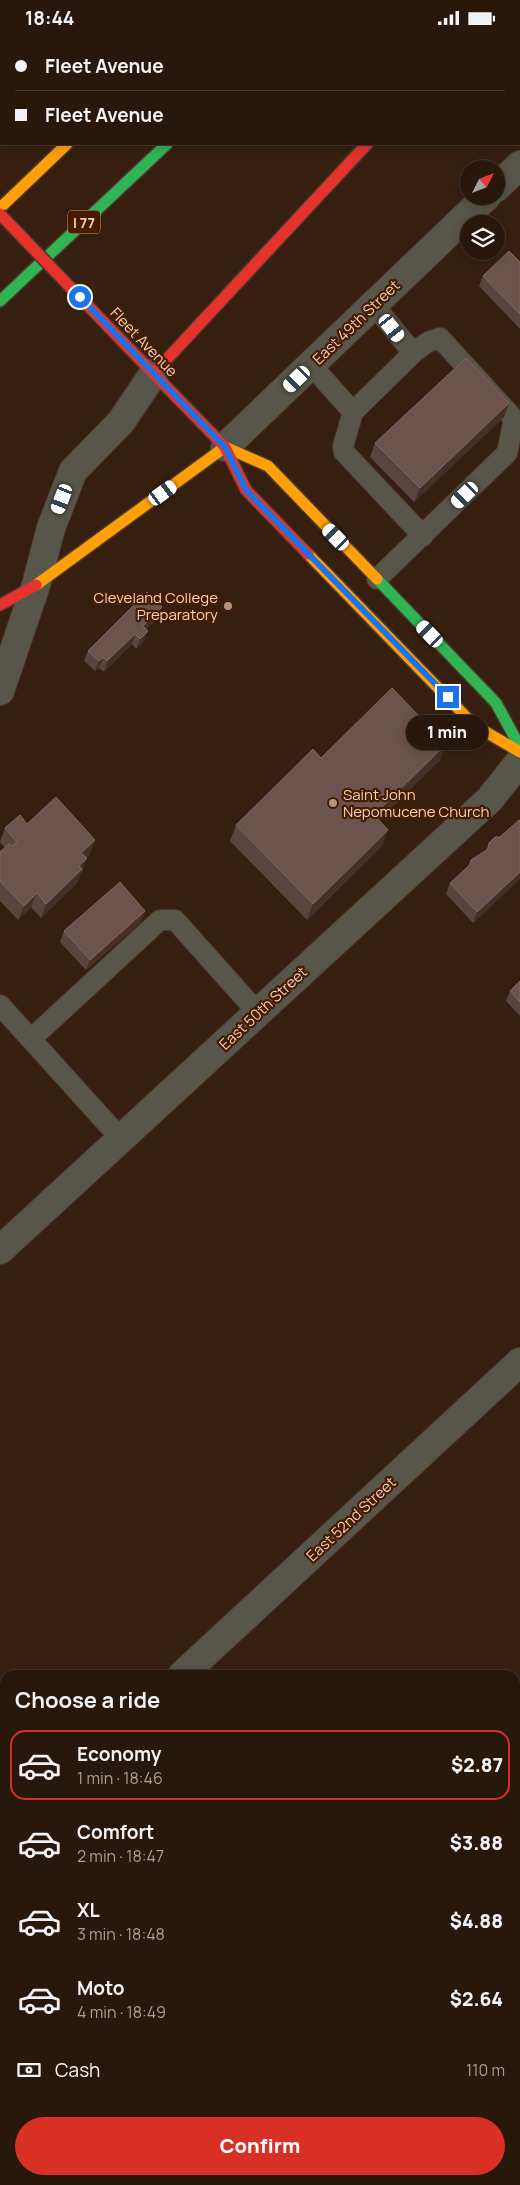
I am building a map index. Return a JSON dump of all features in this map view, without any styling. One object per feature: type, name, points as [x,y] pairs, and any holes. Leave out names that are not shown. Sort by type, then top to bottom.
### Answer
[{"type":"main road","points":[[0,208],[66,145]]},
{"type":"main road","name":"I 77","points":[[0,301],[166,145]]},
{"type":"main road","points":[[154,373],[366,145]]},
{"type":"main road","name":"Fleet Avenue","points":[[0,214],[225,447],[246,490],[474,725],[520,752]]},
{"type":"main road","points":[[0,605],[36,585],[225,447]]},
{"type":"main road","name":"Fleet Avenue","points":[[225,447],[268,466],[496,703],[520,747]]},
{"type":"street","points":[[505,179],[520,165]]},
{"type":"street","name":"East 49th Street","points":[[225,447],[478,205]]},
{"type":"street","points":[[0,691],[36,585],[51,528],[73,471],[121,422],[154,373]]},
{"type":"street","name":"East 50th Street","points":[[0,1250],[490,799],[520,761]]},
{"type":"street","name":"East 52nd Street","points":[[187,1670],[520,1362]]},
{"type":"lane","points":[[374,305],[413,353]]},
{"type":"lane","points":[[377,579],[423,536],[507,453],[514,419],[440,338],[428,342],[413,353],[353,412],[343,446],[344,451],[423,536]]},
{"type":"lane","points":[[311,365],[353,412]]},
{"type":"lane","points":[[31,1039],[160,920],[175,920],[258,1013]]},
{"type":"lane","points":[[0,1005],[121,1139]]},
{"type":"building","points":[[509,251],[520,262],[520,314],[483,276],[500,260],[505,260],[505,255]]},
{"type":"building","points":[[466,358],[509,403],[420,488],[375,443]]},
{"type":"building","points":[[147,592],[162,607],[143,626],[148,631],[140,639],[135,634],[107,661],[103,657],[99,661],[88,651]]},
{"type":"building","name":"Saint John Nepomucene Church","points":[[392,688],[446,744],[374,815],[388,830],[313,904],[236,825],[313,749],[321,758]]},
{"type":"building","points":[[56,797],[95,840],[81,853],[87,858],[79,866],[82,869],[46,904],[37,893],[24,906],[0,881],[0,852],[9,844],[12,846],[17,842],[5,828],[20,815],[27,824]]},
{"type":"building","points":[[519,820],[520,872],[477,912],[450,883],[470,865],[471,860],[488,849],[489,843],[495,837],[500,837]]},
{"type":"building","points":[[120,882],[145,911],[90,960],[64,931]]},
{"type":"building","points":[[520,981],[520,1002],[510,991]]},
{"type":"traffic: fast","points":[[0,301],[166,145]]},
{"type":"traffic: fast","points":[[377,579],[496,703],[520,747]]},
{"type":"traffic: slow","points":[[0,208],[66,145]]},
{"type":"traffic: slow","points":[[225,447],[268,466],[377,579]]},
{"type":"traffic: slow","points":[[36,585],[225,447]]},
{"type":"traffic: slow","points":[[308,554],[474,725],[520,752]]},
{"type":"traffic: jam","points":[[154,373],[366,145]]},
{"type":"traffic: jam","points":[[0,214],[119,338]]},
{"type":"traffic: jam","points":[[119,338],[225,447],[246,490],[308,554]]},
{"type":"traffic: jam","points":[[0,605],[36,585]]},
{"type":"place","name":"Cleveland College Preparatory","points":[[228,606]]},
{"type":"place","name":"Saint John Nepomucene Church","points":[[333,803]]},
{"type":"route","points":[[80,297],[225,447],[246,490],[448,697]]}]
